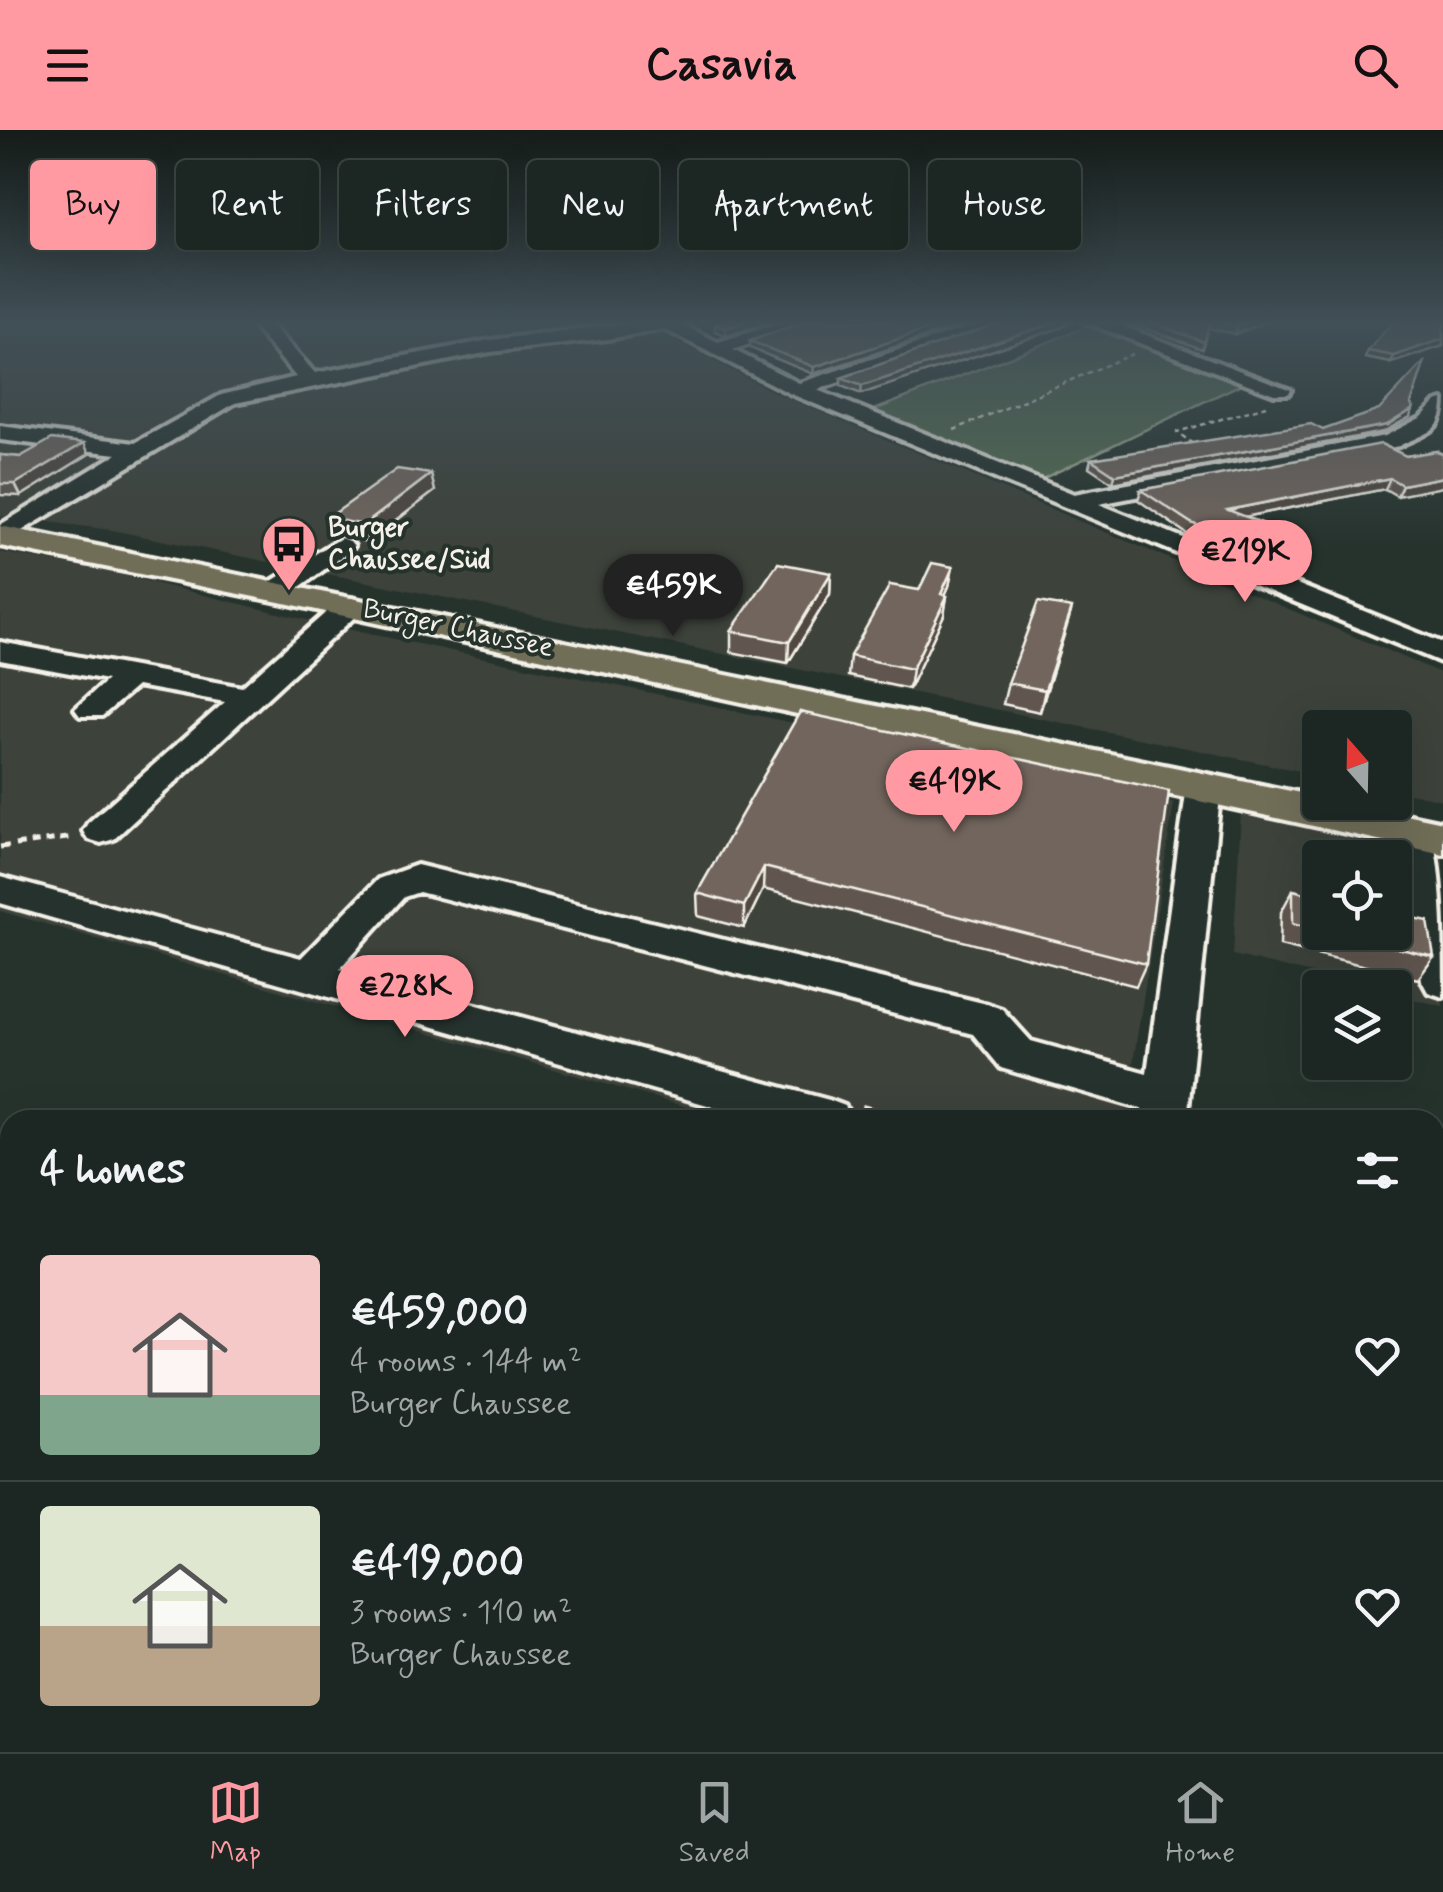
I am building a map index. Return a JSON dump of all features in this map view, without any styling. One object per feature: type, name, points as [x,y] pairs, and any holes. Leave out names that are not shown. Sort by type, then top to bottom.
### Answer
[{"type":"main road","name":"Burger Chaussee","points":[[0,536],[276,590],[1429,835]]},
{"type":"street","points":[[0,536],[138,450],[238,397]]},
{"type":"street","points":[[814,397],[1443,654]]},
{"type":"street","points":[[1068,503],[1392,441],[1430,422],[1443,406]]},
{"type":"street","points":[[0,432],[138,450]]},
{"type":"street","points":[[276,590],[342,546]]},
{"type":"street","points":[[101,830],[350,606]]},
{"type":"street","points":[[0,650],[248,698]]},
{"type":"street","points":[[91,709],[130,676]]},
{"type":"street","points":[[309,976],[391,888],[417,878],[988,1022],[1018,1054],[1165,1109],[1204,786]]},
{"type":"street","points":[[1429,835],[1443,982]]},
{"type":"street","points":[[0,890],[793,1110]]},
{"type":"path","points":[[924,443],[1033,397]]},
{"type":"path","points":[[1238,471],[1177,432],[1266,406],[1281,397]]},
{"type":"path","points":[[0,847],[49,844],[101,830]]},
{"type":"shaded area","points":[[0,397],[784,397],[1443,674],[1443,800],[1412,794],[1412,710],[1302,710],[1302,771],[111,530],[0,516]]},
{"type":"shaded area","points":[[0,552],[109,572],[328,625],[1174,803],[1126,1110],[697,1110],[0,911]]},
{"type":"shaded area","points":[[1241,812],[1373,840],[1302,840],[1302,950],[1412,950],[1412,848],[1443,855],[1443,1006],[1412,999],[1412,970],[1302,972],[1233,955]]},
{"type":"green space","points":[[908,397],[1215,397],[1036,482],[864,414]]},
{"type":"building","points":[[1391,397],[1413,397],[1413,409],[1387,425],[1115,475],[1091,459],[1311,424],[1323,430],[1379,410]]},
{"type":"building","points":[[52,439],[84,443],[15,484],[0,484],[0,455],[20,457]]},
{"type":"building","points":[[1381,444],[1406,456],[1436,451],[1443,454],[1443,477],[1402,485],[1390,478],[1228,510],[1298,537],[1267,555],[1191,523],[1141,490]]},
{"type":"building","points":[[397,469],[431,474],[364,525],[328,518]]},
{"type":"building","points":[[778,563],[831,573],[789,642],[731,631]]},
{"type":"building","points":[[932,563],[953,567],[941,594],[947,596],[912,669],[850,656],[890,585],[919,590]]},
{"type":"building","points":[[1038,602],[1072,608],[1045,690],[1008,683]]},
{"type":"building","points":[[800,712],[1169,791],[1146,964],[764,867],[744,906],[697,893]]},
{"type":"building","points":[[1293,890],[1302,892],[1302,925],[1293,923]]},
{"type":"building","points":[[1412,918],[1428,921],[1434,957],[1405,950],[1412,950]]},
{"type":"place","name":"Burger Chaussee/Süd","points":[[289,593]]}]
